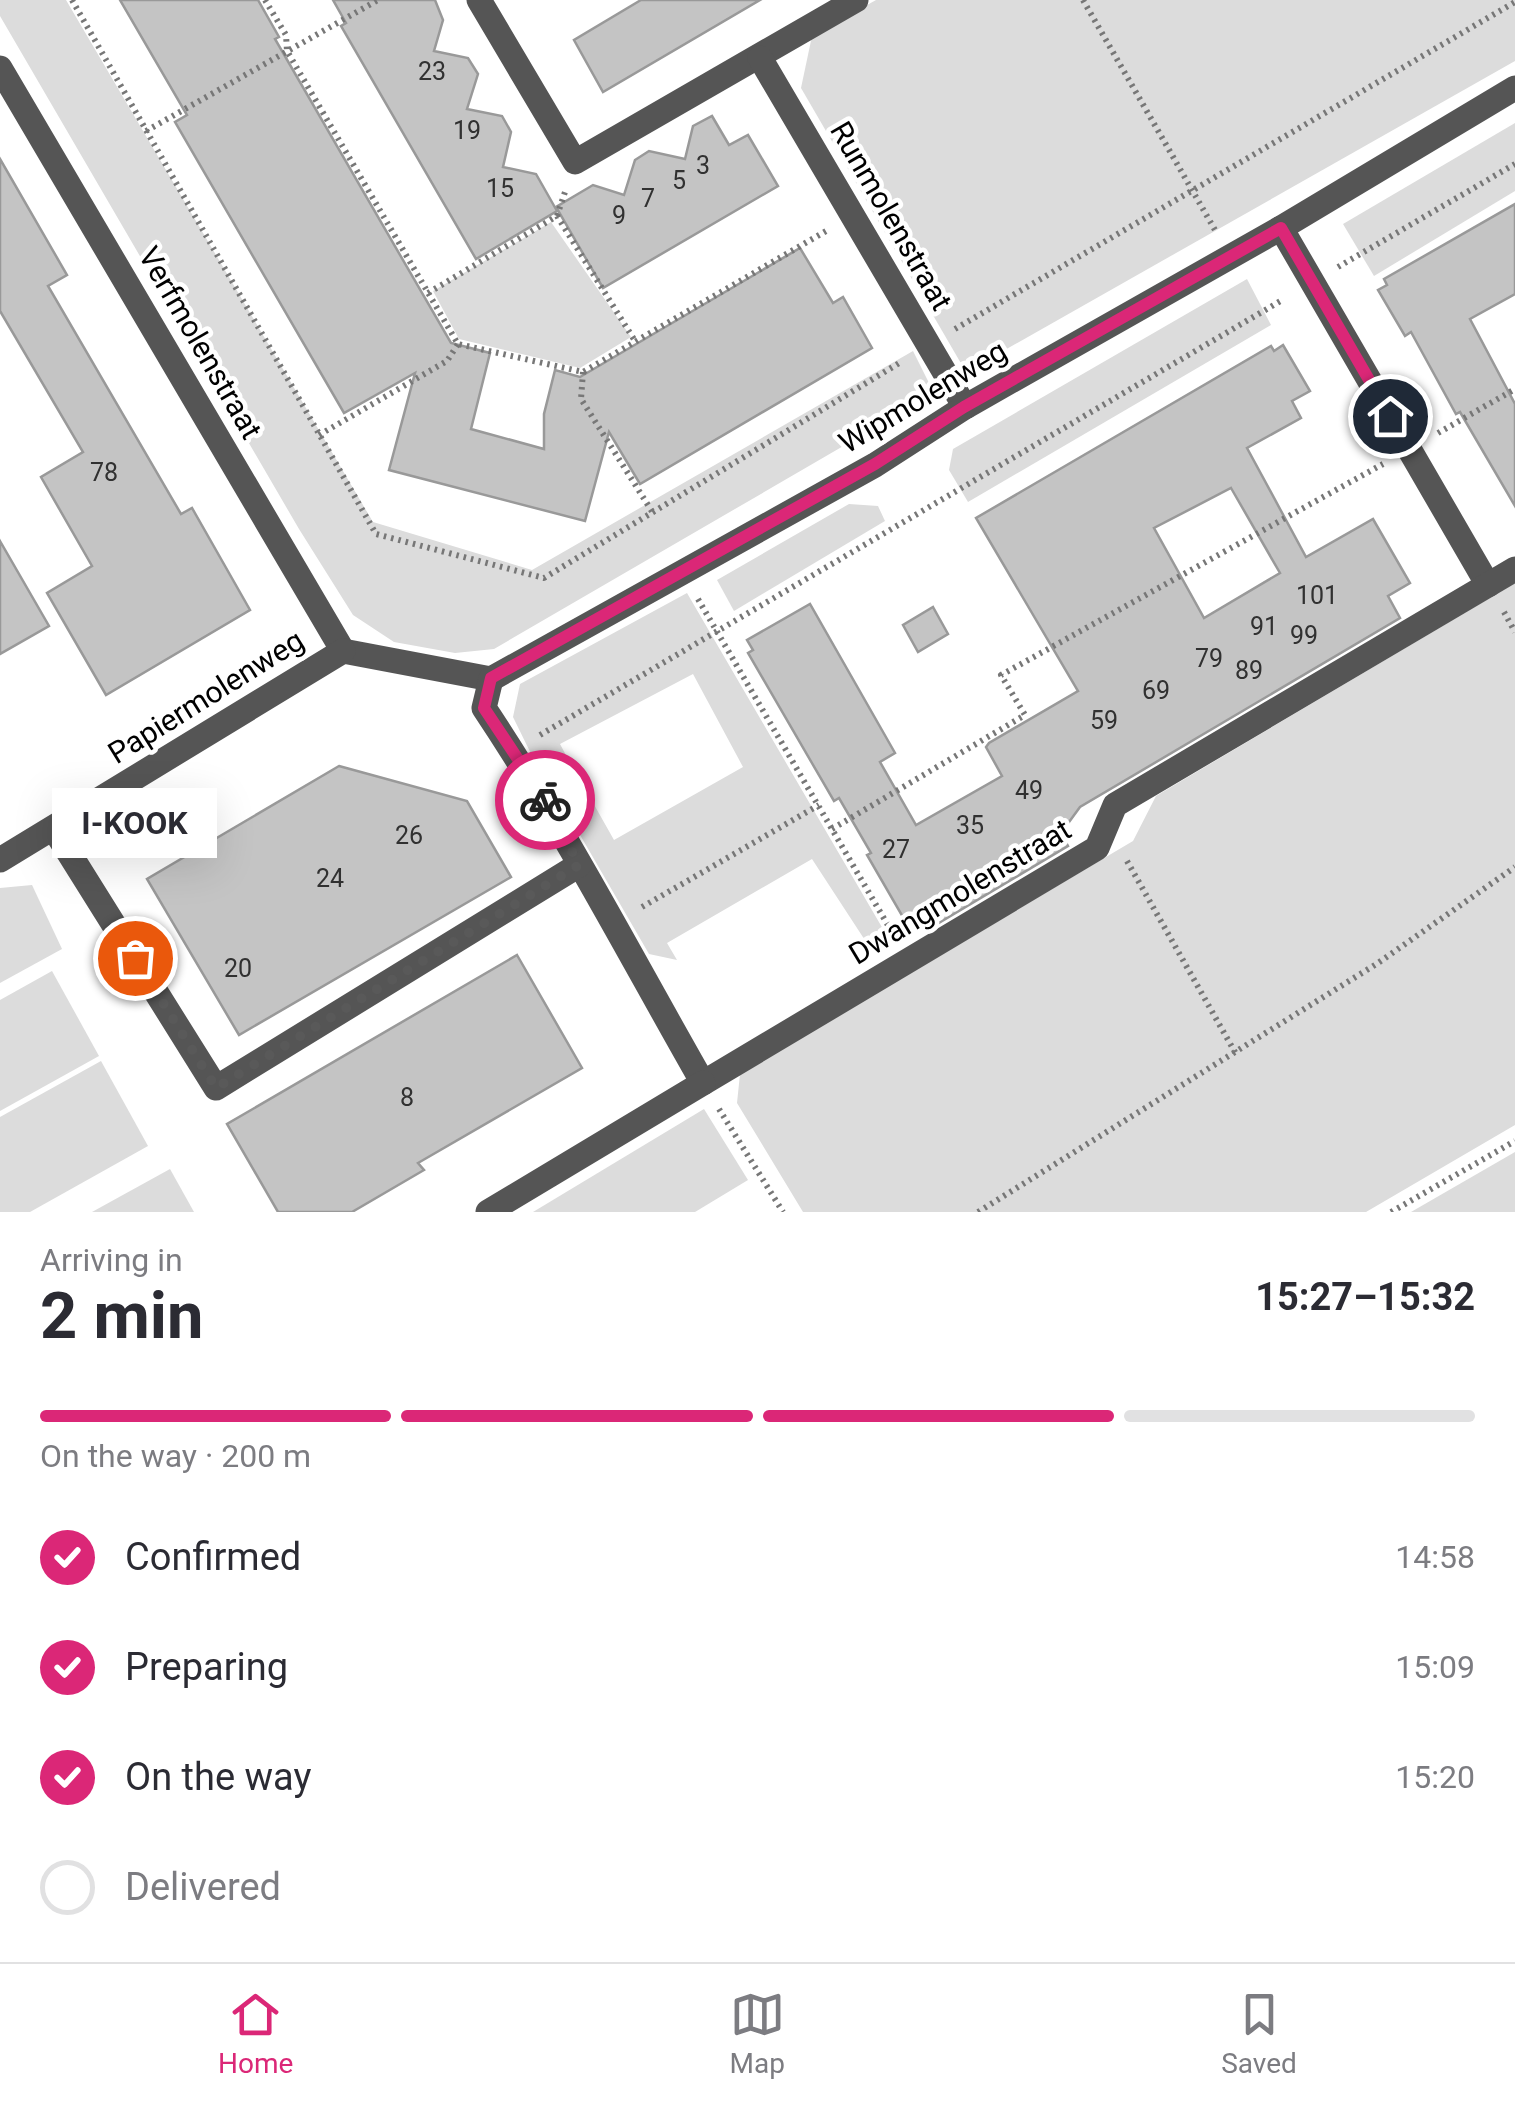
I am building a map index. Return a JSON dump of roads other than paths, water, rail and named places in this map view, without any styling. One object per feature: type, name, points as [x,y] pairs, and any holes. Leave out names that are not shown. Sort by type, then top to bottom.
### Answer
[{"type":"street","points":[[479,0],[575,162],[856,0]]},
{"type":"street","name":"Runmolenstraat","points":[[760,58],[964,407]]},
{"type":"street","name":"Verfmolenstraat","points":[[0,68],[343,651]]},
{"type":"street","name":"Wipmolenweg","points":[[491,678],[875,464],[964,407],[1281,228],[1515,88]]},
{"type":"street","points":[[1281,228],[1488,585]]},
{"type":"street","name":"Dwangmolenstraat","points":[[488,1212],[1097,848],[1116,805],[1515,569]]},
{"type":"street","points":[[343,651],[491,678],[484,708],[555,816],[703,1083]]},
{"type":"street","name":"Papiermolenweg","points":[[2,854],[54,829],[343,651]]},
{"type":"street","points":[[54,829],[216,1088],[579,865]]},
{"type":"place","name":"I-KOOK","points":[[135,958]]}]
